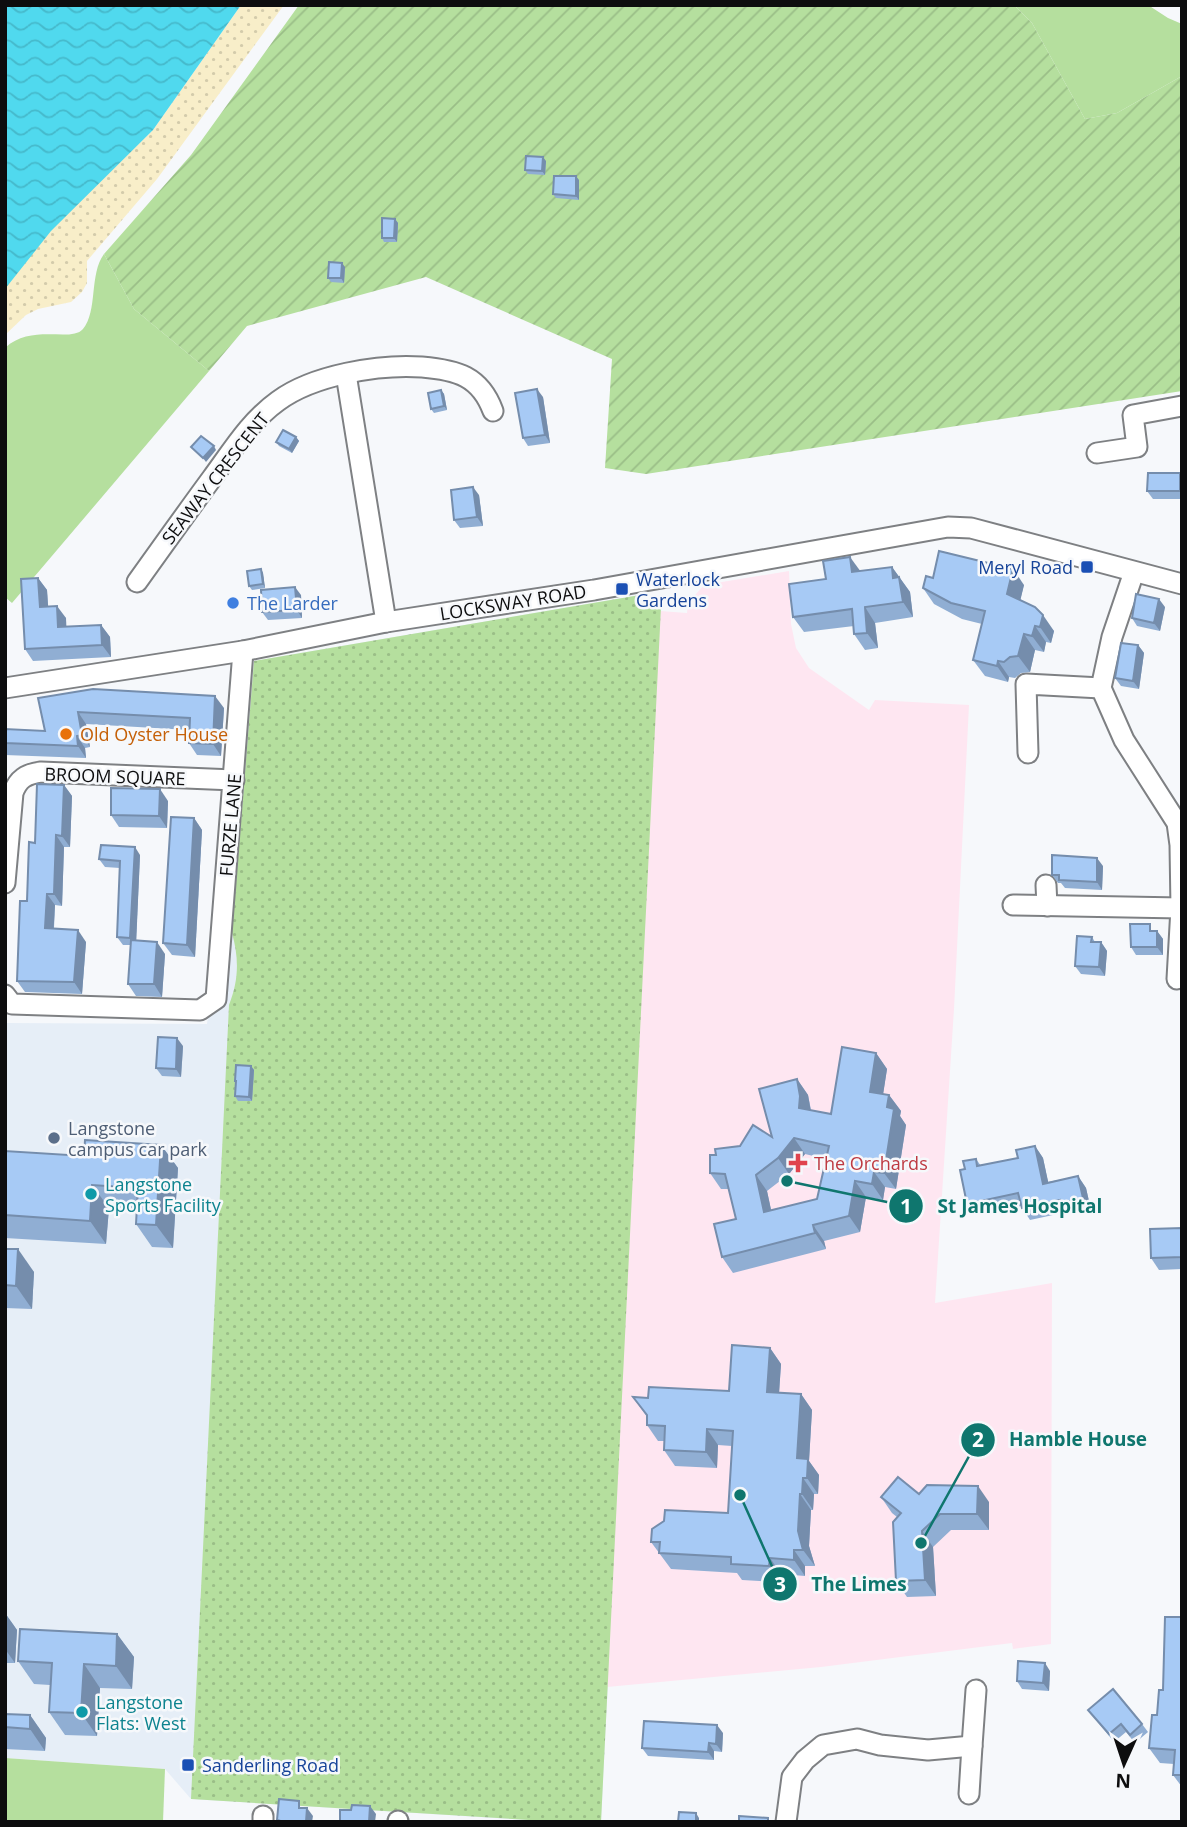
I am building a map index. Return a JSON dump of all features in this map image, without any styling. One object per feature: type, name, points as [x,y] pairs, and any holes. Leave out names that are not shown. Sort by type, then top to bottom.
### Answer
[{"type":"street","name":"SEAWAY CRESCENT","points":[[137,582],[247,430],[280,399],[298,388],[346,374],[396,367],[435,368],[453,372],[479,386],[493,411]]},
{"type":"street","points":[[346,374],[386,622]]},
{"type":"street","points":[[1097,453],[1137,447],[1133,415],[1182,406]]},
{"type":"street","name":"LOCKSWAY ROAD","points":[[5,688],[243,651],[386,622],[594,590],[948,527],[971,528],[1182,584]]},
{"type":"street","points":[[1134,572],[1112,636],[1101,688],[1124,740],[1177,823],[1181,845],[1177,979]]},
{"type":"street","name":"FURZE LANE","points":[[5,995],[12,1004],[200,1010],[216,999],[243,651]]},
{"type":"street","points":[[1028,753],[1027,684],[1101,688]]},
{"type":"street","name":"BROOM SQUARE","points":[[5,883],[13,793],[17,783],[28,774],[41,772],[234,780]]},
{"type":"street","points":[[1046,885],[1047,906]]},
{"type":"street","points":[[1013,905],[1181,908]]},
{"type":"street","points":[[969,1794],[976,1690]]},
{"type":"street","points":[[786,1822],[792,1777],[805,1760],[823,1745],[857,1739],[880,1745],[929,1750],[972,1746]]},
{"type":"shaded area","points":[[789,571],[791,624],[796,648],[809,668],[869,710],[875,700],[969,705],[954,1009],[935,1303],[1052,1283],[1051,1644],[1013,1649],[1012,1643],[821,1667],[607,1687],[660,611],[687,613],[688,603],[704,585]]},
{"type":"shaded area","points":[[640,595],[661,607],[601,1822],[560,1822],[191,1799],[165,1769],[5,1758],[5,1023],[207,1024],[254,661]]},
{"type":"green space","points":[[299,5],[1014,5],[1032,23],[1085,119],[1117,113],[1182,76],[1182,391],[646,474],[605,468],[612,359],[426,277],[247,326],[209,371],[134,309],[104,254],[191,155]]},
{"type":"green space","points":[[1014,5],[1148,5],[1182,24],[1182,76],[1117,113],[1085,119],[1032,23]]},
{"type":"green space","points":[[104,254],[134,309],[209,371],[12,603],[5,597],[5,348],[27,336],[70,334],[83,329],[88,321],[96,272]]},
{"type":"green space","points":[[640,595],[661,607],[601,1822],[562,1822],[191,1799],[229,1005],[237,969],[232,933],[254,661]]},
{"type":"green space","points":[[5,1758],[165,1769],[163,1822],[5,1822]]},
{"type":"sand","points":[[241,5],[284,5],[157,179],[87,261],[87,283],[82,292],[71,302],[38,309],[26,315],[5,335],[5,272],[153,130]]},
{"type":"water","points":[[5,5],[241,5],[153,130],[51,231],[5,289]]},
{"type":"building","points":[[526,156],[543,157],[542,171],[525,170]]},
{"type":"building","points":[[554,176],[576,176],[576,196],[553,194]]},
{"type":"building","points":[[382,218],[395,219],[394,238],[382,238]]},
{"type":"building","points":[[329,262],[342,263],[341,278],[328,278]]},
{"type":"building","points":[[537,389],[545,435],[523,438],[515,393]]},
{"type":"building","points":[[441,390],[444,406],[431,409],[428,393]]},
{"type":"building","points":[[283,430],[296,437],[289,449],[276,442]]},
{"type":"building","points":[[201,436],[214,446],[203,458],[191,447]]},
{"type":"building","points":[[1148,473],[1180,473],[1180,491],[1147,491]]},
{"type":"building","points":[[473,487],[477,517],[454,520],[451,490]]},
{"type":"building","points":[[939,551],[1013,569],[1007,594],[1035,607],[1043,615],[1040,627],[1035,626],[1032,636],[1024,634],[1018,656],[1010,657],[1004,662],[998,661],[997,666],[973,660],[985,611],[951,603],[923,588],[926,576],[933,578]]},
{"type":"building","points":[[850,557],[852,572],[892,567],[893,578],[899,577],[903,602],[865,607],[867,633],[854,634],[852,609],[793,617],[789,584],[826,579],[823,561]]},
{"type":"building","points":[[261,569],[263,584],[249,586],[247,571]]},
{"type":"building","points":[[38,578],[40,607],[57,606],[58,627],[101,625],[102,645],[25,649],[21,579]]},
{"type":"building","points":[[295,587],[297,610],[262,612],[261,590]]},
{"type":"building","points":[[1136,594],[1159,599],[1154,623],[1132,618]]},
{"type":"building","points":[[1121,643],[1138,645],[1133,681],[1115,678]]},
{"type":"building","points":[[93,689],[215,696],[213,744],[189,743],[190,718],[78,712],[82,735],[77,736],[78,746],[5,743],[5,729],[45,731],[38,698]]},
{"type":"building","points":[[37,784],[64,785],[62,836],[56,835],[54,894],[47,894],[45,928],[78,930],[74,982],[17,981],[20,901],[27,901],[29,842],[35,843]]},
{"type":"building","points":[[111,788],[160,789],[159,816],[111,815]]},
{"type":"building","points":[[171,817],[194,818],[187,945],[163,943]]},
{"type":"building","points":[[101,845],[135,847],[130,938],[117,937],[120,861],[99,859]]},
{"type":"building","points":[[1052,855],[1097,858],[1097,882],[1059,880],[1059,875],[1052,875]]},
{"type":"building","points":[[1130,924],[1150,924],[1150,931],[1157,931],[1157,947],[1131,947]]},
{"type":"building","points":[[1077,936],[1092,937],[1091,942],[1101,942],[1099,967],[1075,966]]},
{"type":"building","points":[[131,940],[157,942],[154,984],[128,984]]},
{"type":"building","points":[[158,1037],[177,1038],[176,1069],[156,1068]]},
{"type":"building","points":[[842,1047],[876,1053],[870,1092],[889,1095],[887,1107],[894,1109],[884,1173],[874,1172],[872,1184],[855,1181],[849,1216],[813,1225],[815,1233],[722,1257],[714,1224],[736,1219],[725,1174],[710,1173],[710,1155],[716,1155],[715,1149],[740,1146],[753,1125],[772,1137],[759,1089],[797,1079],[799,1108],[831,1114]],"holes":[[[794,1138],[829,1146],[817,1199],[764,1212],[756,1175],[778,1158]]]},
{"type":"building","points":[[236,1065],[251,1066],[249,1097],[235,1096]]},
{"type":"building","points":[[85,1140],[161,1145],[156,1225],[136,1224],[138,1188],[92,1185],[90,1221],[5,1215],[5,1151],[84,1156]]},
{"type":"building","points":[[1035,1146],[1043,1184],[1078,1176],[1083,1198],[1022,1208],[1018,1193],[967,1204],[960,1170],[965,1169],[963,1161],[976,1159],[977,1166],[1018,1158],[1016,1150]]},
{"type":"building","points":[[1182,1228],[1182,1257],[1151,1258],[1150,1229]]},
{"type":"building","points":[[5,1249],[18,1249],[16,1286],[5,1285]]},
{"type":"building","points":[[732,1345],[770,1348],[767,1392],[801,1394],[797,1458],[808,1459],[807,1478],[803,1478],[800,1494],[798,1531],[803,1550],[794,1550],[794,1560],[770,1558],[769,1566],[731,1564],[731,1557],[659,1553],[660,1542],[651,1542],[652,1529],[664,1521],[665,1510],[728,1513],[733,1431],[707,1429],[706,1452],[664,1450],[665,1426],[647,1425],[647,1415],[633,1397],[648,1398],[649,1387],[729,1391]]},
{"type":"building","points":[[898,1477],[919,1494],[927,1485],[978,1486],[977,1514],[940,1514],[922,1531],[925,1580],[896,1581],[893,1522],[901,1513],[881,1497]]},
{"type":"building","points":[[1165,1617],[1182,1617],[1182,1775],[1173,1775],[1175,1750],[1149,1748],[1152,1715],[1157,1715],[1159,1690],[1163,1690]]},
{"type":"building","points":[[20,1629],[117,1634],[116,1666],[84,1664],[81,1713],[49,1712],[52,1663],[18,1661]]},
{"type":"building","points":[[1018,1661],[1045,1663],[1043,1683],[1017,1681]]},
{"type":"building","points":[[1113,1689],[1142,1724],[1130,1735],[1121,1724],[1109,1734],[1088,1710]]},
{"type":"building","points":[[5,1714],[30,1715],[30,1729],[5,1727]]},
{"type":"building","points":[[644,1721],[717,1725],[716,1744],[709,1743],[708,1752],[642,1748]]},
{"type":"building","points":[[279,1799],[299,1801],[299,1808],[307,1808],[306,1822],[277,1820]]},
{"type":"building","points":[[352,1805],[370,1806],[369,1822],[340,1822],[340,1810],[351,1810]]},
{"type":"building","points":[[679,1812],[696,1813],[696,1822],[678,1822]]},
{"type":"building","points":[[739,1816],[768,1818],[768,1822],[739,1822]]},
{"type":"place","name":"Meryl Road","points":[[1087,567]]},
{"type":"place","name":"Waterlock Gardens","points":[[622,589]]},
{"type":"place","name":"The Larder","points":[[233,603]]},
{"type":"place","name":"Old Oyster House","points":[[66,734]]},
{"type":"place","name":"Langstone campus car park","points":[[54,1138]]},
{"type":"place","name":"The Orchards","points":[[798,1163]]},
{"type":"place","name":"St James Hospital","points":[[787,1181]]},
{"type":"place","name":"Langstone Sports Facility","points":[[91,1194]]},
{"type":"place","name":"The Limes","points":[[740,1495]]},
{"type":"place","name":"Hamble House","points":[[921,1543]]},
{"type":"place","name":"Langstone Flats: West","points":[[82,1712]]},
{"type":"place","name":"Sanderling Road","points":[[188,1765]]}]
